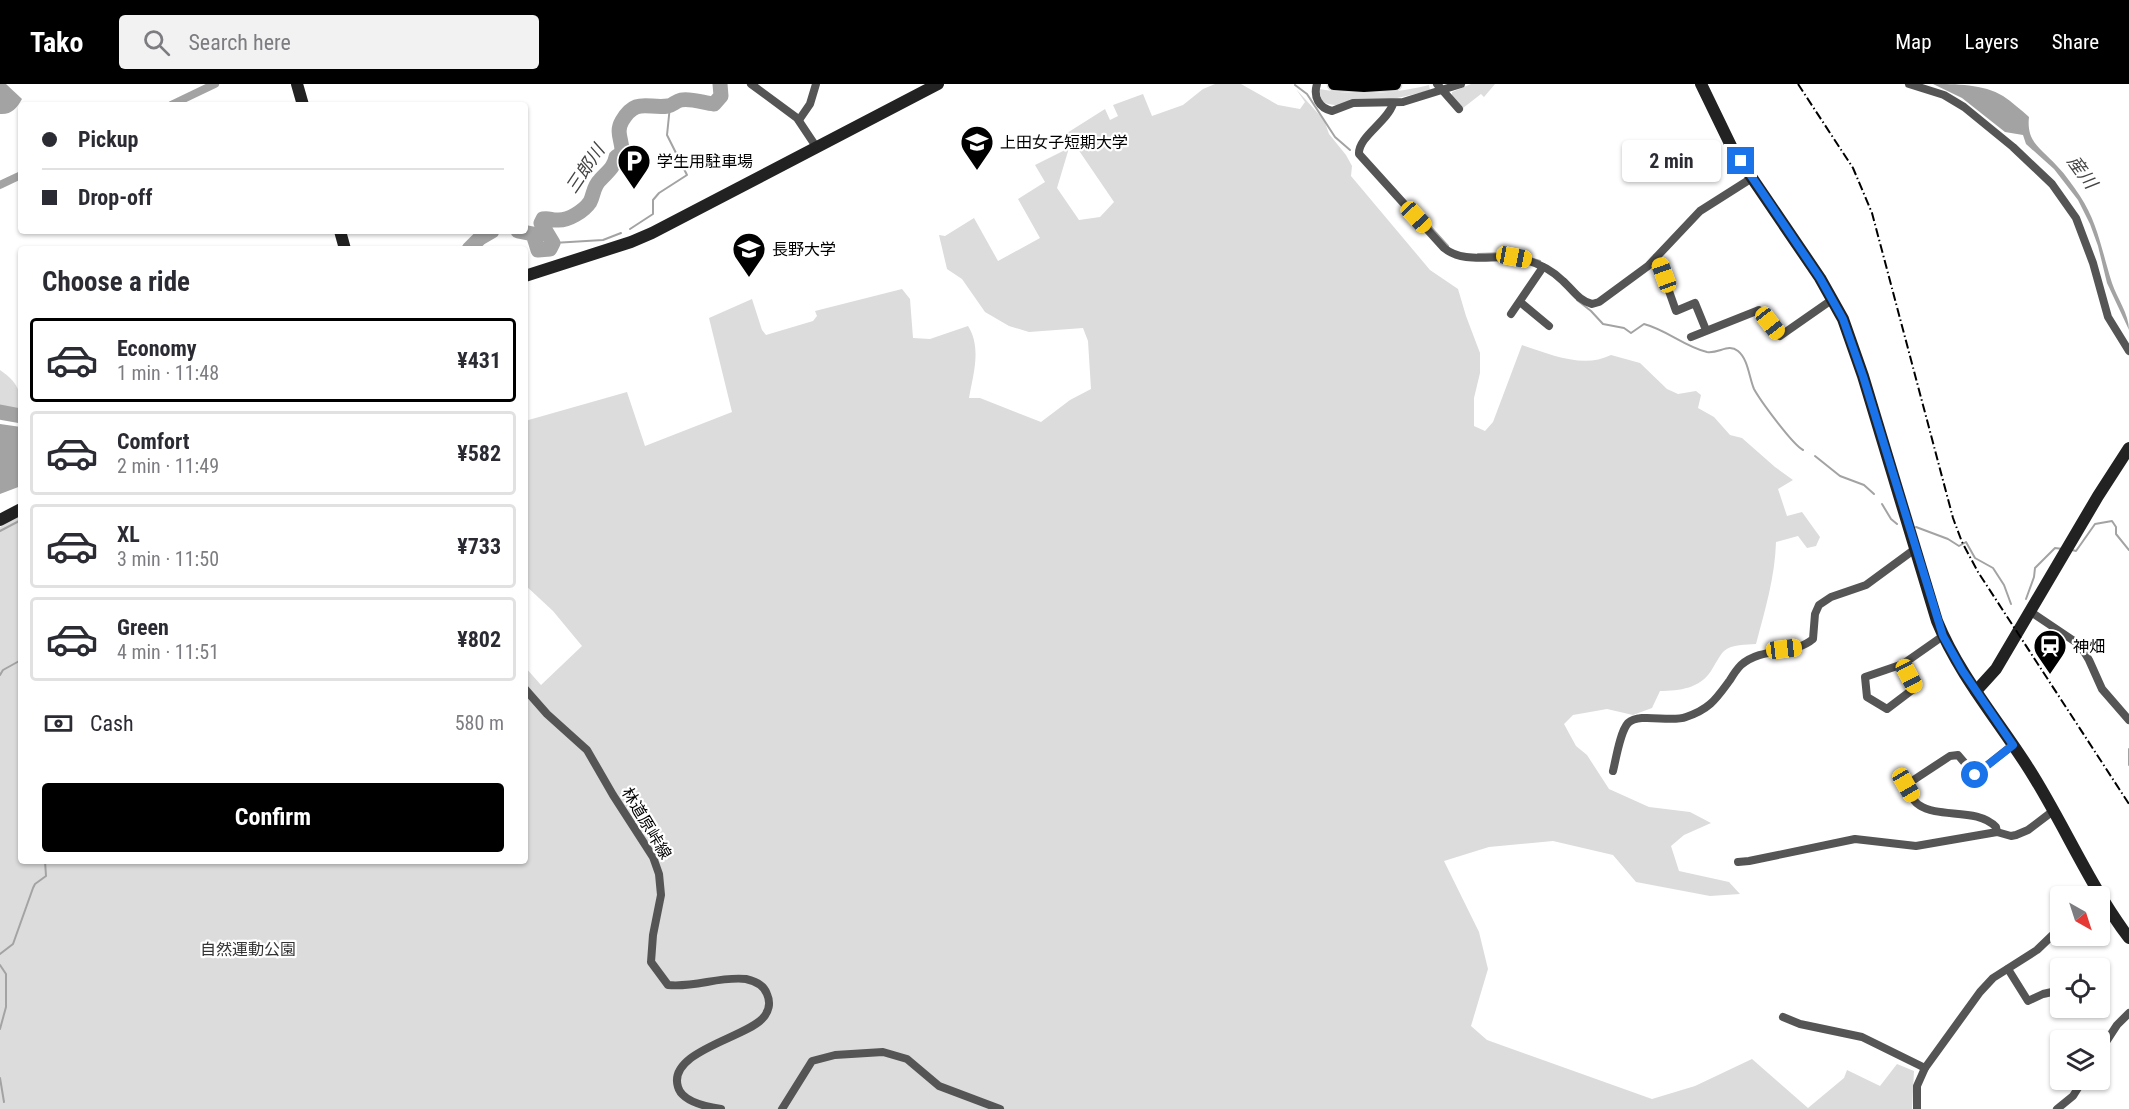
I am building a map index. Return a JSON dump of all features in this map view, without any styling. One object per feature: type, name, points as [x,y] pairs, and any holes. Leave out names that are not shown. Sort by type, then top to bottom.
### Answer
[{"type":"main road","points":[[1334,84],[1364,87],[1395,84]]},
{"type":"street","points":[[297,84],[302,102]]},
{"type":"street","points":[[751,84],[799,120],[817,148]]},
{"type":"street","points":[[799,120],[810,104],[816,84]]},
{"type":"street","points":[[528,275],[631,243],[938,84]]},
{"type":"street","points":[[1317,84],[1315,90],[1318,101],[1323,108],[1329,110],[1337,110],[1356,102],[1393,104],[1440,87],[1461,84]]},
{"type":"street","points":[[1701,84],[1727,140],[1833,299],[1843,319],[1863,376],[1943,636],[1954,658],[2013,745],[2053,811],[2093,886]]},
{"type":"street","points":[[1909,84],[1944,95],[1964,107],[2013,147],[2052,184],[2076,218],[2093,263],[2108,316],[2129,351]]},
{"type":"street","points":[[1440,87],[1459,109]]},
{"type":"street","points":[[1393,104],[1390,113],[1359,146],[1358,152],[1360,157],[1452,254],[1459,257],[1514,257],[1527,260],[1543,267],[1564,282],[1581,300],[1592,304],[1599,302],[1637,275],[1700,211],[1752,178]]},
{"type":"street","points":[[1657,257],[1676,311],[1695,303],[1706,330]]},
{"type":"street","points":[[1511,314],[1543,267]]},
{"type":"street","points":[[1691,337],[1760,310],[1780,336],[1833,299]]},
{"type":"street","points":[[1520,302],[1550,326]]},
{"type":"street","points":[[1976,691],[1996,669],[2129,448]]},
{"type":"street","points":[[0,520],[18,511]]},
{"type":"street","points":[[1613,771],[1624,730],[1631,721],[1642,718],[1682,719],[1701,712],[1712,704],[1741,666],[1771,651],[1803,646],[1813,639],[1815,614],[1820,605],[1831,597],[1866,585],[1915,549]]},
{"type":"street","points":[[2031,612],[2080,645],[2102,689],[2129,720]]},
{"type":"street","points":[[1903,664],[1916,687],[1887,709],[1867,697],[1865,677],[1903,664],[1943,636]]},
{"type":"street","name":"林道原峠線","points":[[528,692],[547,714],[587,750],[653,857],[659,874],[661,895],[653,935],[651,962],[660,976],[668,985],[677,986],[743,979],[758,983],[766,990],[770,1001],[768,1012],[761,1020],[747,1030],[701,1050],[683,1065],[678,1074],[678,1090],[682,1095],[694,1102],[721,1109]]},
{"type":"street","points":[[1997,832],[1996,827],[1987,820],[1917,805],[1906,785],[1950,756],[1958,755],[1975,775],[2013,745]]},
{"type":"street","points":[[1738,862],[1856,839],[1916,846],[1997,832],[2011,836],[2022,833],[2053,811]]},
{"type":"street","points":[[2110,912],[2129,938]]},
{"type":"street","points":[[1917,1109],[1917,1086],[1925,1068],[1980,992],[1993,978],[2037,950],[2050,938]]},
{"type":"street","points":[[2008,969],[2028,1001],[2050,992]]},
{"type":"street","points":[[2110,1036],[2129,1013]]},
{"type":"street","points":[[1783,1017],[1800,1024],[1862,1037],[1925,1068]]},
{"type":"street","points":[[782,1109],[812,1061],[835,1055],[883,1052],[907,1059],[939,1086],[1000,1109]]},
{"type":"street","points":[[2058,1109],[2077,1090]]},
{"type":"green space","name":"自然運動公園","points":[[1215,84],[1241,84],[1278,105],[1300,109],[1305,102],[1296,89],[1324,120],[1329,134],[1352,166],[1351,176],[1430,270],[1458,289],[1480,353],[1480,373],[1474,398],[1474,426],[1485,431],[1493,422],[1522,345],[1567,359],[1589,361],[1611,355],[1640,363],[1667,389],[1678,394],[1696,391],[1701,395],[1698,408],[1714,417],[1730,435],[1742,438],[1793,480],[1778,489],[1787,516],[1802,512],[1820,537],[1816,546],[1807,548],[1798,536],[1776,542],[1772,581],[1756,644],[1739,645],[1727,649],[1701,681],[1682,689],[1660,691],[1652,708],[1633,715],[1607,709],[1573,715],[1564,724],[1576,746],[1587,755],[1609,789],[1649,807],[1690,812],[1711,823],[1684,835],[1671,846],[1679,871],[1729,882],[1740,894],[1710,896],[1636,882],[1613,855],[1553,841],[1489,847],[1444,861],[1479,932],[1488,969],[1471,1026],[1487,1040],[1652,1099],[1695,1086],[1752,1059],[1808,1108],[1844,1078],[1847,1070],[1880,1086],[1897,1064],[1914,1071],[1912,1109],[0,1109],[0,527],[18,517],[18,864],[528,864],[528,670],[541,685],[582,646],[553,611],[528,588],[528,420],[627,392],[645,446],[732,412],[709,318],[752,299],[762,330],[766,335],[813,321],[817,316],[815,311],[902,289],[910,299],[913,338],[930,339],[968,326],[976,352],[969,398],[980,398],[1041,422],[1070,400],[1091,389],[1088,341],[1083,328],[1029,332],[1009,326],[985,312],[962,279],[947,269],[939,235],[945,236],[974,218],[998,261],[1040,238],[1018,199],[1045,182],[1035,165],[1069,148],[1057,188],[1079,220],[1100,217],[1114,202],[1067,133],[1105,109],[1110,120],[1118,116],[1113,105],[1143,94],[1152,116],[1183,105],[1203,89]]},
{"type":"green space","points":[[1471,84],[1495,84],[1484,97],[1481,94],[1463,108],[1452,96],[1452,92]]},
{"type":"green space","points":[[1429,85],[1430,90],[1407,96],[1342,105],[1322,101],[1319,89],[1347,93],[1374,93]]},
{"type":"green space","points":[[0,370],[12,380],[18,390],[18,418],[0,415]]},
{"type":"shaded area","points":[[0,84],[6,84],[22,99],[13,110],[0,114]]},
{"type":"shaded area","name":"産川","points":[[1933,84],[1987,89],[2003,96],[2029,117],[2030,133],[2036,145],[2066,177],[2086,206],[2099,238],[2112,283],[2127,318],[2129,330],[2107,283],[2090,224],[2078,200],[2054,169],[2026,144],[2023,135],[2005,132],[1962,98]]},
{"type":"shaded area","points":[[0,424],[18,427],[18,487],[0,494]]},
{"type":"waterway","points":[[177,102],[215,84]]},
{"type":"waterway","name":"三郎川","points":[[528,233],[533,234],[538,250],[550,249],[553,243],[541,223],[543,219],[566,219],[580,212],[590,202],[598,183],[612,167],[616,157],[622,153],[619,129],[622,121],[632,109],[637,106],[668,106],[685,100],[714,104],[721,96],[720,84]]},
{"type":"waterway","points":[[1295,85],[1307,94],[1335,137],[1350,150]]},
{"type":"waterway","points":[[630,229],[653,214],[653,200],[659,193],[687,175],[667,135],[670,106]]},
{"type":"waterway","points":[[0,185],[18,176]]},
{"type":"waterway","points":[[1419,214],[1448,246]]},
{"type":"waterway","points":[[553,243],[603,240],[621,233]]},
{"type":"waterway","name":"三郎川","points":[[472,246],[487,234]]},
{"type":"waterway","points":[[1478,254],[1505,253]]},
{"type":"waterway","points":[[1517,254],[1540,261]]},
{"type":"waterway","points":[[1577,300],[1603,324],[1624,328],[1631,333],[1644,324],[1707,352],[1727,348],[1738,351],[1746,363],[1757,395],[1784,431],[1803,450]]},
{"type":"waterway","name":"三郎川","points":[[0,412],[18,415]]},
{"type":"waterway","points":[[1815,456],[1840,476],[1864,485],[1874,494]]},
{"type":"waterway","points":[[1882,504],[1897,524]]},
{"type":"waterway","points":[[2072,550],[2076,551],[2095,524],[2112,521],[2116,527],[2116,534],[2129,550]]},
{"type":"waterway","points":[[0,531],[18,522]]},
{"type":"waterway","points":[[1916,527],[1948,539],[1959,546],[1966,542],[1975,558],[1993,568],[2004,585],[2011,604]]},
{"type":"waterway","points":[[2026,599],[2035,568],[2055,548],[2063,549]]},
{"type":"waterway","points":[[0,675],[3,670],[18,662]]},
{"type":"waterway","points":[[2129,749],[2129,765]]},
{"type":"waterway","points":[[0,954],[13,944],[33,888],[46,876],[45,864]]},
{"type":"waterway","points":[[0,965],[6,974],[6,1007],[0,1029]]},
{"type":"waterway","points":[[0,1078],[4,1102]]},
{"type":"railway","points":[[1798,84],[1853,168],[1872,213],[1953,518],[1962,542],[1978,572],[2129,804]]},
{"type":"place","name":"上田女子短期大学","points":[[977,171]]},
{"type":"place","name":"学生用駐車場","points":[[634,190]]},
{"type":"place","name":"長野大学","points":[[749,278]]},
{"type":"place","name":"神畑","points":[[2050,675]]},
{"type":"route","points":[[1741,161],[1839,310],[1863,376],[1943,636],[1962,670],[2013,745],[1975,775]]}]
